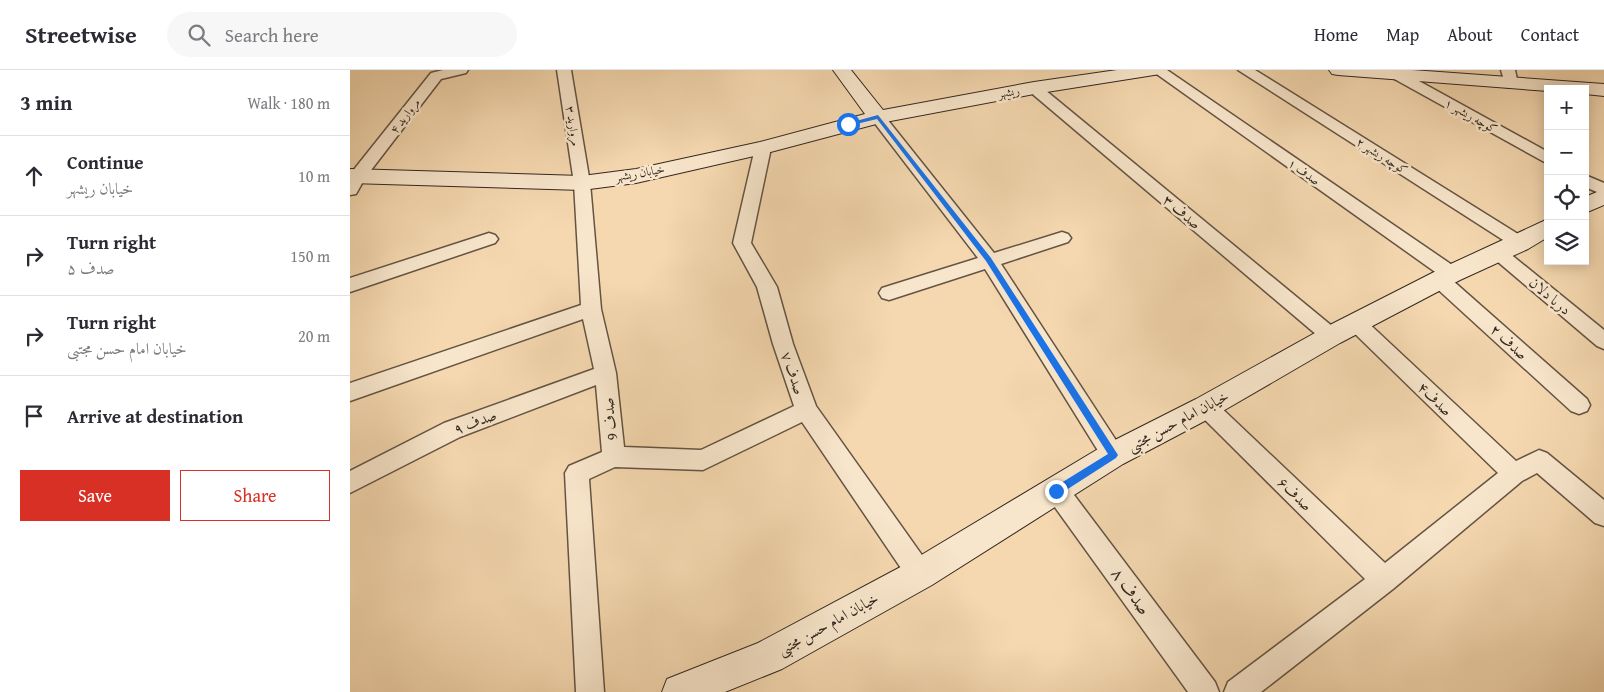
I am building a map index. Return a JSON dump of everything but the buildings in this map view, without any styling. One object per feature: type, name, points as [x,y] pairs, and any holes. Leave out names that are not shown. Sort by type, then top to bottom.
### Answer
[{"type":"street","name":"مروارید ۴","points":[[353,181],[436,76],[460,70]]},
{"type":"street","name":"مروارید ۳","points":[[564,70],[582,183]]},
{"type":"street","points":[[842,70],[988,260],[1113,455]]},
{"type":"street","name":"ریشهر","points":[[924,108],[1034,88],[1156,70]]},
{"type":"street","name":"صدف ۱","points":[[1156,70],[1446,277]]},
{"type":"street","name":"کوچه ریشهر ۲","points":[[1245,70],[1508,247]]},
{"type":"street","points":[[1338,70],[1394,74],[1510,77],[1604,90]]},
{"type":"street","name":"کوچه ریشهر ۱","points":[[1394,74],[1544,157]]},
{"type":"street","name":"صدف ۳","points":[[1034,88],[1344,330]]},
{"type":"street","name":"خیابان ریشهر","points":[[353,181],[582,183],[636,176],[763,148],[878,117],[924,108]]},
{"type":"street","name":"صدف ۷","points":[[763,148],[742,243],[767,287],[806,410],[920,574]]},
{"type":"street","points":[[1589,182],[1604,190]]},
{"type":"street","name":"صدف 9","points":[[582,183],[591,309],[605,373],[614,457],[576,473],[590,692]]},
{"type":"street","points":[[1589,204],[1604,196]]},
{"type":"street","name":"خیابان امام حسن مجتبی","points":[[680,692],[769,656],[920,574],[1113,455],[1344,330],[1544,229]]},
{"type":"street","points":[[889,293],[1062,238]]},
{"type":"street","points":[[350,285],[489,239]]},
{"type":"street","name":"دریا دلان","points":[[1508,247],[1604,341]]},
{"type":"street","name":"صدف ۲","points":[[1446,277],[1578,405]]},
{"type":"street","points":[[350,392],[591,309]]},
{"type":"street","name":"صدف۴","points":[[1344,330],[1514,474]]},
{"type":"street","name":"صدف ۹","points":[[350,483],[452,430],[605,373]]},
{"type":"street","name":"صدف۶","points":[[1206,406],[1384,580]]},
{"type":"street","points":[[614,457],[703,460],[806,410]]},
{"type":"street","points":[[1238,692],[1384,580],[1514,474],[1539,460],[1604,515]]},
{"type":"street","name":"صدف ۸","points":[[1056,491],[1205,692]]},
{"type":"route","points":[[848,124],[878,117],[988,260],[1113,455],[1056,491]]}]
